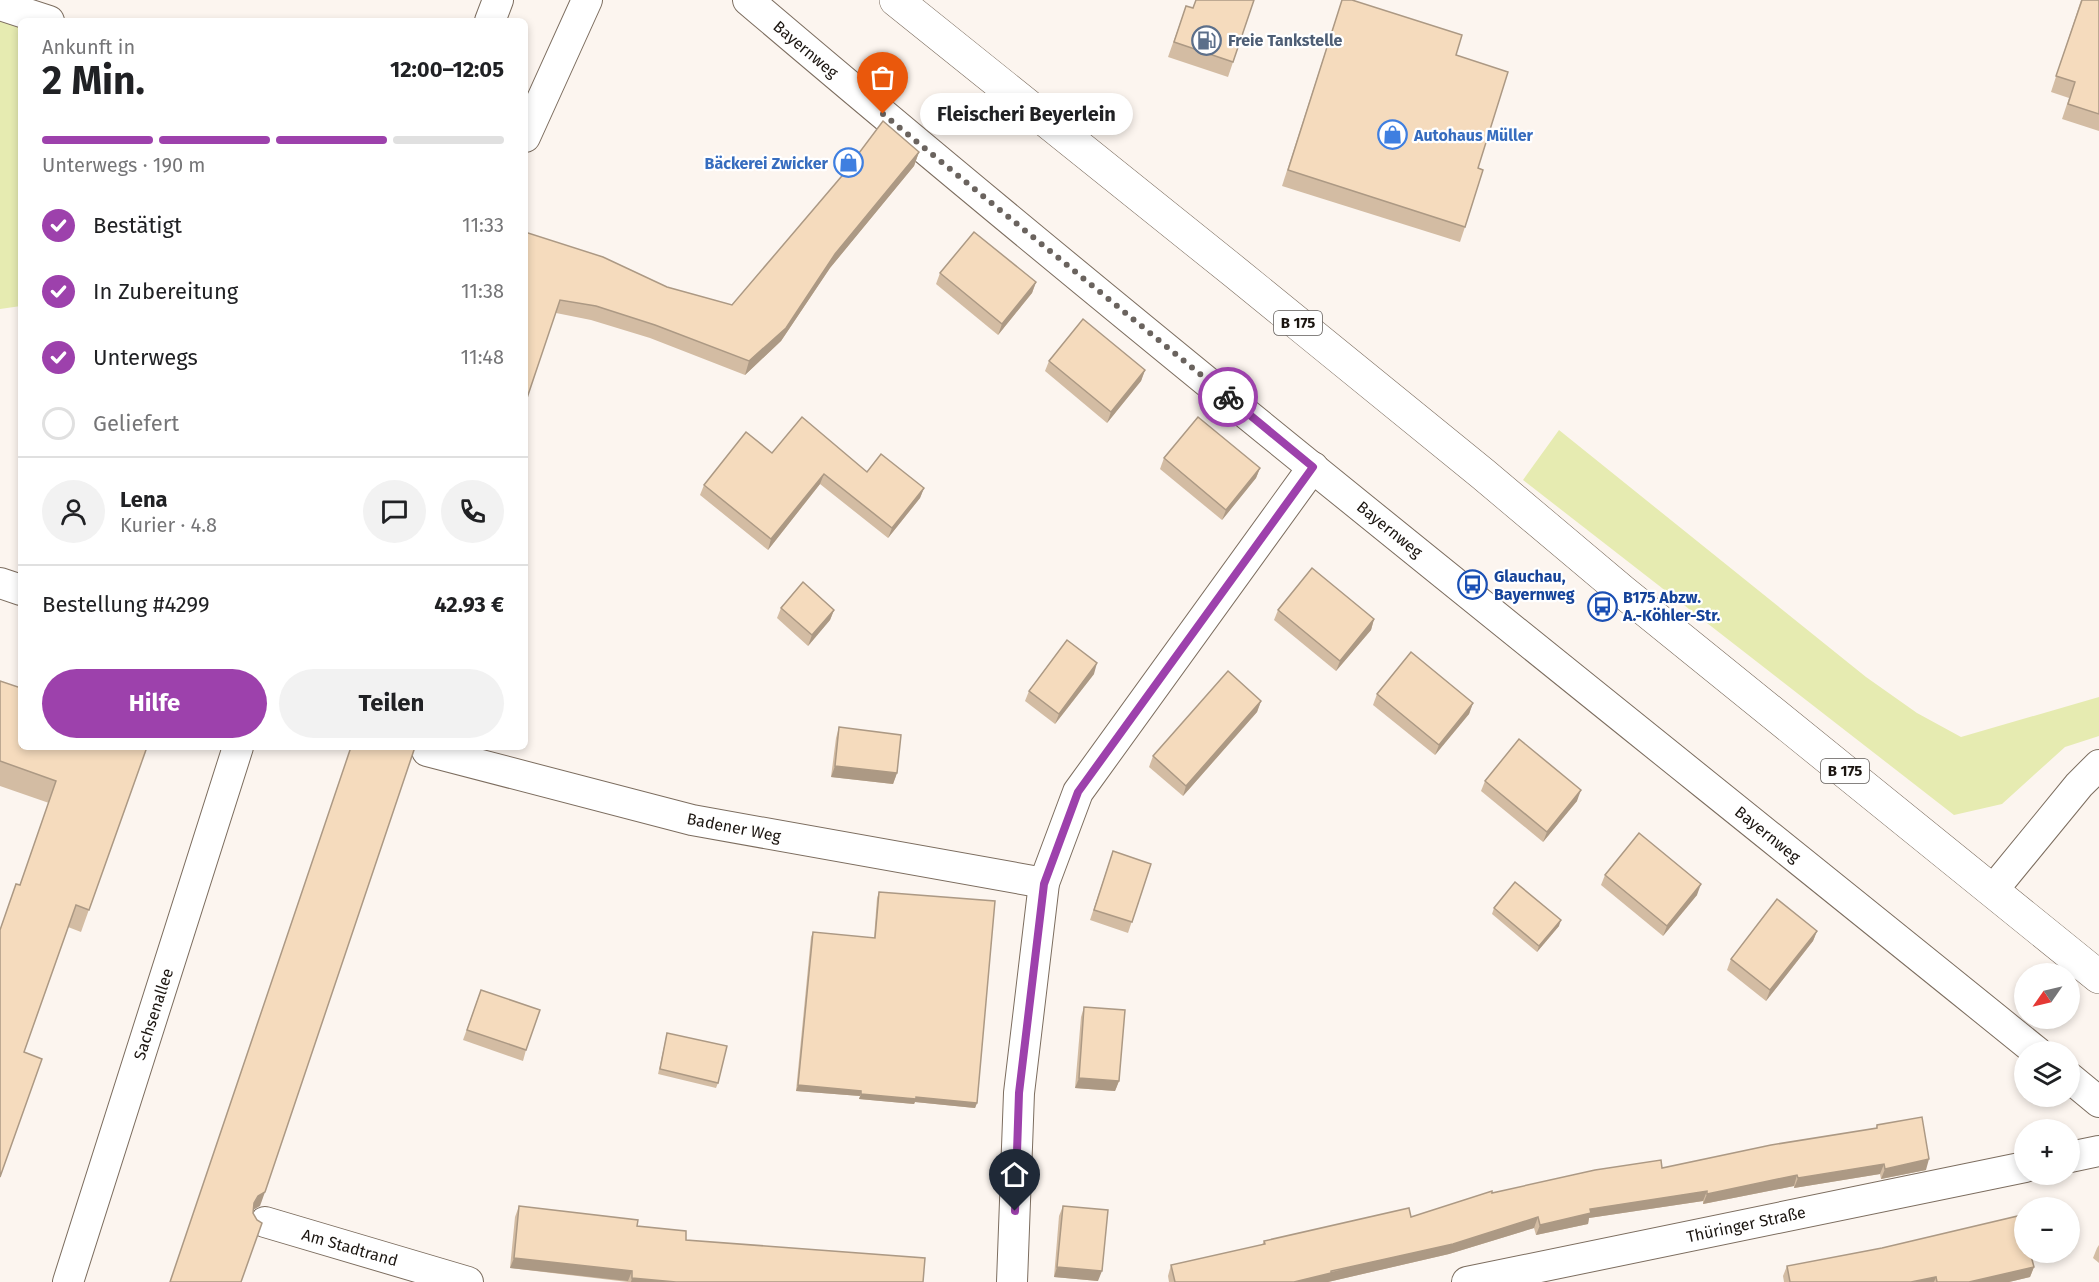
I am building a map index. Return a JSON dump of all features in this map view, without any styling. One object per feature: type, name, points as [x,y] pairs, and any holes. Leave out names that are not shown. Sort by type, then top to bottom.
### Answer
[{"type":"main road","name":"B 175","points":[[896,0],[1245,280],[1483,474],[1622,591],[2099,977]]},
{"type":"street","points":[[491,18],[498,0]]},
{"type":"street","points":[[528,130],[587,0]]},
{"type":"street","name":"Bayernweg","points":[[748,0],[866,100],[1313,467],[2023,1041]]},
{"type":"street","points":[[0,5],[40,18]]},
{"type":"street","points":[[1012,1282],[1019,1093],[1044,884],[1078,792],[1313,467]]},
{"type":"street","points":[[0,583],[18,589]]},
{"type":"street","name":"Sachsenallee","points":[[68,1282],[237,750]]},
{"type":"street","name":"Badener Weg","points":[[427,751],[692,820],[1044,884]]},
{"type":"street","points":[[1993,890],[2079,785],[2099,765]]},
{"type":"street","points":[[2080,1086],[2099,1102]]},
{"type":"street","points":[[2080,1155],[2099,1151]]},
{"type":"street","name":"Thüringer Straße","points":[[1467,1282],[2014,1169]]},
{"type":"street","name":"Am Stadtrand","points":[[265,1222],[468,1282]]},
{"type":"green space","points":[[0,13],[18,20],[18,306],[0,309]]},
{"type":"green space","points":[[1559,430],[1866,677],[1917,713],[1961,737],[2099,697],[2099,736],[2065,747],[2002,804],[1954,815],[1523,480]]},
{"type":"building","name":"Freie Tankstelle","points":[[1196,0],[1254,0],[1233,62],[1174,42],[1186,6],[1193,8]]},
{"type":"building","name":"Autohaus Müller","points":[[1342,0],[1352,0],[1462,35],[1456,55],[1508,72],[1478,168],[1483,170],[1465,227],[1288,170]]},
{"type":"building","points":[[2082,0],[2099,0],[2099,114],[2068,104],[2075,82],[2056,76]]},
{"type":"building","points":[[883,121],[919,152],[835,254],[786,328],[749,361],[655,325],[596,306],[560,300],[528,395],[528,233],[603,257],[667,287],[732,305],[841,177]]},
{"type":"building","points":[[974,232],[1036,282],[1002,324],[940,273]]},
{"type":"building","points":[[1083,319],[1145,370],[1111,412],[1049,361]]},
{"type":"building","points":[[802,417],[867,472],[881,454],[924,488],[892,528],[824,474],[771,539],[704,485],[746,432],[772,453]]},
{"type":"building","points":[[1198,417],[1260,468],[1226,510],[1164,458]]},
{"type":"building","points":[[1312,568],[1374,619],[1340,661],[1278,610]]},
{"type":"building","points":[[803,582],[834,610],[812,635],[781,608]]},
{"type":"building","points":[[1067,640],[1097,663],[1059,714],[1029,691]]},
{"type":"building","points":[[1411,652],[1473,703],[1439,745],[1377,694]]},
{"type":"building","points":[[1228,671],[1261,701],[1186,786],[1153,756]]},
{"type":"building","points":[[0,681],[18,687],[18,750],[146,750],[89,910],[76,905],[24,1052],[42,1059],[0,1177],[0,930],[16,884],[20,885],[56,781],[0,761]]},
{"type":"building","points":[[839,727],[901,735],[897,773],[835,766]]},
{"type":"building","points":[[1519,739],[1581,790],[1547,832],[1485,781]]},
{"type":"building","points":[[350,750],[414,750],[265,1192],[258,1196],[254,1203],[253,1213],[262,1223],[241,1282],[170,1282]]},
{"type":"building","points":[[1639,833],[1701,884],[1667,926],[1605,875]]},
{"type":"building","points":[[1113,851],[1151,864],[1132,922],[1094,910]]},
{"type":"building","points":[[1515,882],[1561,920],[1539,946],[1494,908]]},
{"type":"building","points":[[879,892],[995,901],[977,1103],[861,1094],[861,1091],[798,1085],[813,932],[875,938]]},
{"type":"building","points":[[1777,899],[1817,931],[1770,990],[1731,959]]},
{"type":"building","points":[[481,990],[540,1010],[526,1050],[467,1030]]},
{"type":"building","points":[[1084,1007],[1125,1010],[1119,1081],[1079,1078]]},
{"type":"building","points":[[667,1033],[727,1046],[718,1083],[660,1069]]},
{"type":"building","points":[[1922,1117],[1929,1159],[1885,1169],[1884,1164],[1798,1178],[1797,1175],[1707,1194],[1707,1191],[1590,1209],[1591,1213],[1540,1225],[1538,1217],[1453,1244],[1331,1271],[1331,1273],[1294,1282],[1175,1282],[1171,1265],[1409,1208],[1411,1217],[1492,1191],[1492,1193],[1595,1170],[1661,1160],[1662,1168],[1771,1145],[1877,1128],[1877,1125]]},
{"type":"building","points":[[519,1206],[638,1220],[637,1226],[686,1231],[686,1240],[925,1258],[923,1282],[676,1282],[632,1278],[632,1271],[514,1258]]},
{"type":"building","points":[[1063,1206],[1108,1210],[1102,1271],[1057,1267]]},
{"type":"building","points":[[2014,1217],[2014,1263],[2033,1263],[2034,1267],[1969,1282],[1937,1282],[1936,1277],[1911,1282],[1790,1282],[1787,1266],[1882,1248]]},
{"type":"way so far","points":[[883,114],[1228,397]]},
{"type":"place","name":"Freie Tankstelle","points":[[1207,40]]},
{"type":"place","name":"Fleischeri Beyerlein","points":[[883,114]]},
{"type":"place","name":"Autohaus Müller","points":[[1393,135]]},
{"type":"place","name":"Bäckerei Zwicker","points":[[849,163]]},
{"type":"place","name":"Glauchau, Bayernweg","points":[[1473,585]]},
{"type":"place","name":"B175 Abzw. A.-Köhler-Str.","points":[[1602,606]]},
{"type":"route","points":[[1015,1211],[1019,1093],[1044,884],[1078,792],[1313,467],[1228,397]]}]
